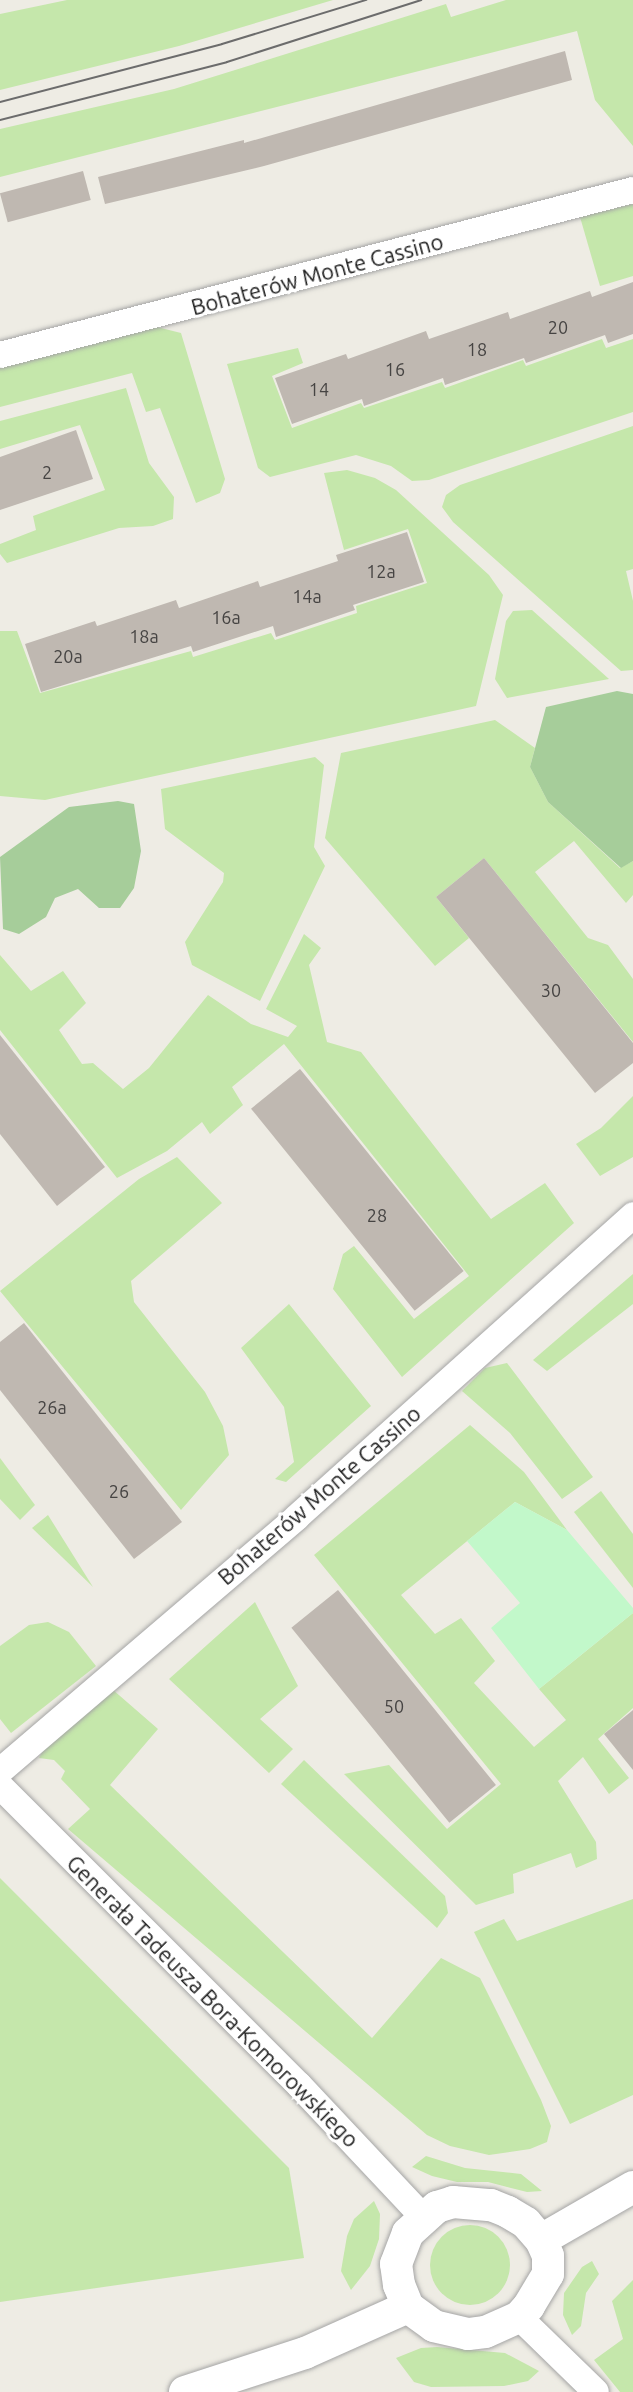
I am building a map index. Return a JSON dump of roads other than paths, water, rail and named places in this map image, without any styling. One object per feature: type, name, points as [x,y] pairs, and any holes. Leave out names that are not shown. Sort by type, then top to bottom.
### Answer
[{"type":"street","name":"Bohaterów Monte Cassino","points":[[0,355],[633,190]]},
{"type":"street","name":"Bohaterów Monte Cassino","points":[[0,1771],[319,1498],[633,1215]]},
{"type":"street","name":"Generała Tadeusza Bora-Komorowskiego","points":[[0,1786],[299,2085],[423,2217]]},
{"type":"street","points":[[541,2240],[633,2187]]},
{"type":"street","points":[[453,2202],[491,2205],[526,2223],[541,2240],[548,2256],[548,2274],[540,2291],[519,2317],[485,2332],[468,2334],[434,2326],[408,2307],[399,2285],[396,2264],[408,2233],[437,2207],[453,2202]]},
{"type":"street","points":[[185,2392],[305,2353],[408,2307]]},
{"type":"street","points":[[519,2317],[596,2392]]},
{"type":"tram line","points":[[0,102],[222,44],[366,0]]},
{"type":"tram line","points":[[0,120],[227,62],[421,0]]}]
